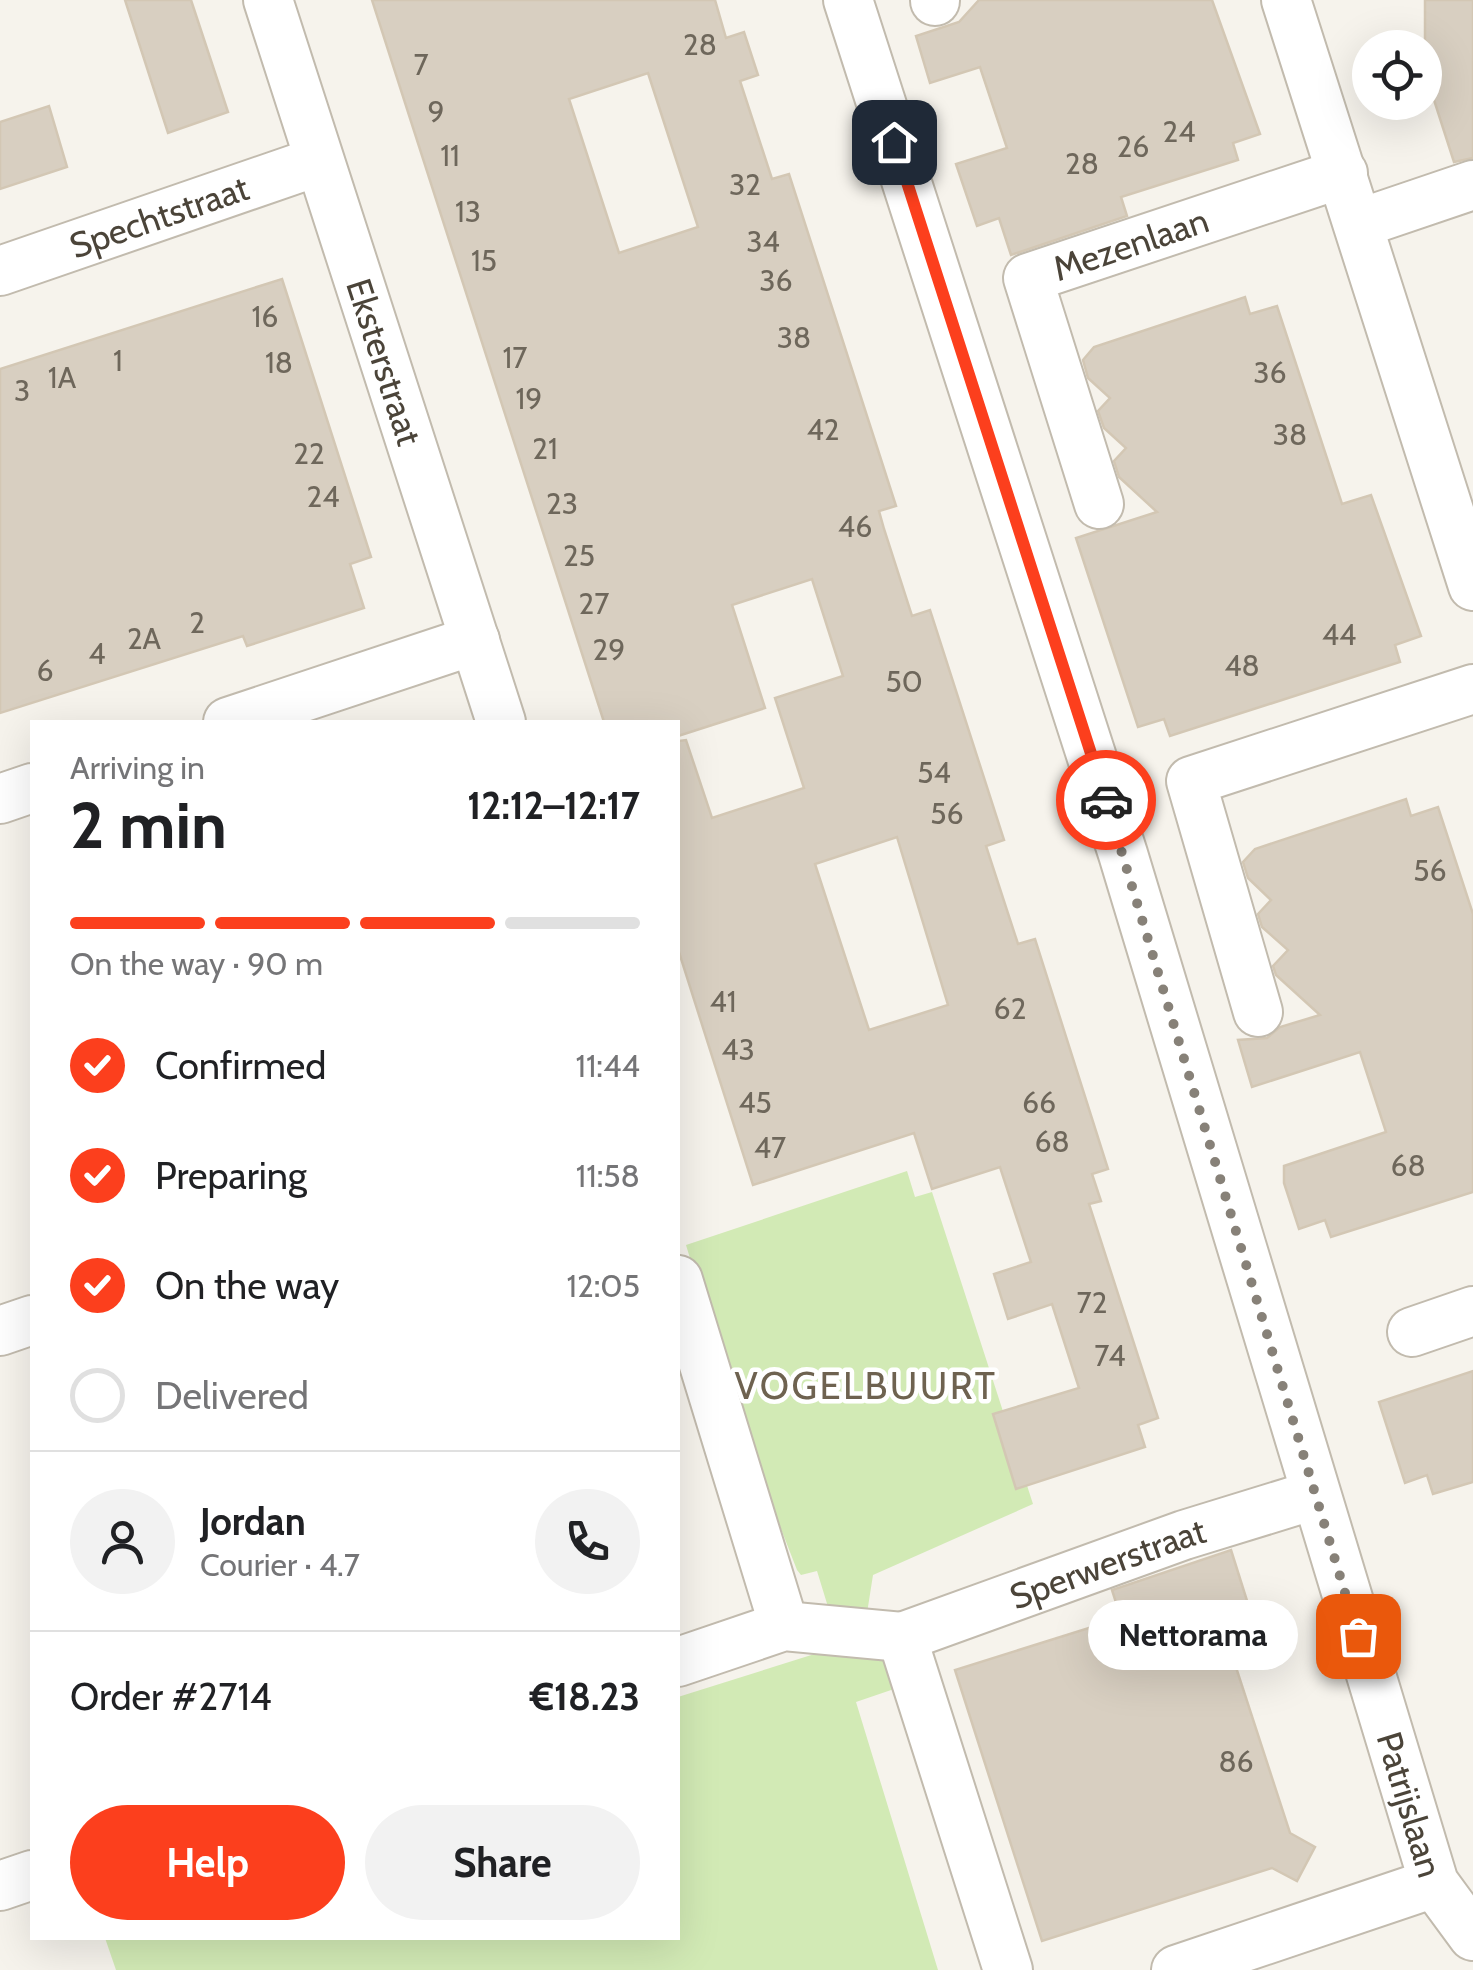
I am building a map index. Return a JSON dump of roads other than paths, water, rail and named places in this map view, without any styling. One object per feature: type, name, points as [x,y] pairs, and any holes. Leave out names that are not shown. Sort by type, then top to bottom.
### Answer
[{"type":"street","name":"Eksterstraat","points":[[268,0],[500,720]]},
{"type":"street","name":"Patrijslaan","points":[[848,0],[1123,854],[1434,1882],[1473,1936]]},
{"type":"street","points":[[1286,0],[1473,586]]},
{"type":"street","name":"Spechtstraat","points":[[0,271],[319,161]]},
{"type":"street","name":"Mezenlaan","points":[[1099,504],[1028,278],[1342,172]]},
{"type":"street","points":[[1358,224],[1473,185]]},
{"type":"street","points":[[234,720],[475,640]]},
{"type":"street","points":[[1258,1012],[1192,781],[1473,690]]},
{"type":"street","points":[[0,799],[30,789]]},
{"type":"street","points":[[680,1287],[784,1626]]},
{"type":"street","points":[[1412,1332],[1473,1311]]},
{"type":"street","points":[[0,1331],[30,1321]]},
{"type":"street","name":"Sperwerstraat","points":[[680,1661],[784,1626],[902,1636],[1184,1535],[1314,1495]]},
{"type":"street","points":[[902,1636],[1008,1970]]},
{"type":"street","points":[[0,1886],[30,1876]]},
{"type":"street","points":[[1176,1970],[1434,1882]]},
{"type":"place","name":"Nettorama","points":[[1358,1636]]},
{"type":"district","name":"VOGELBUURT","points":[[866,1385]]}]
